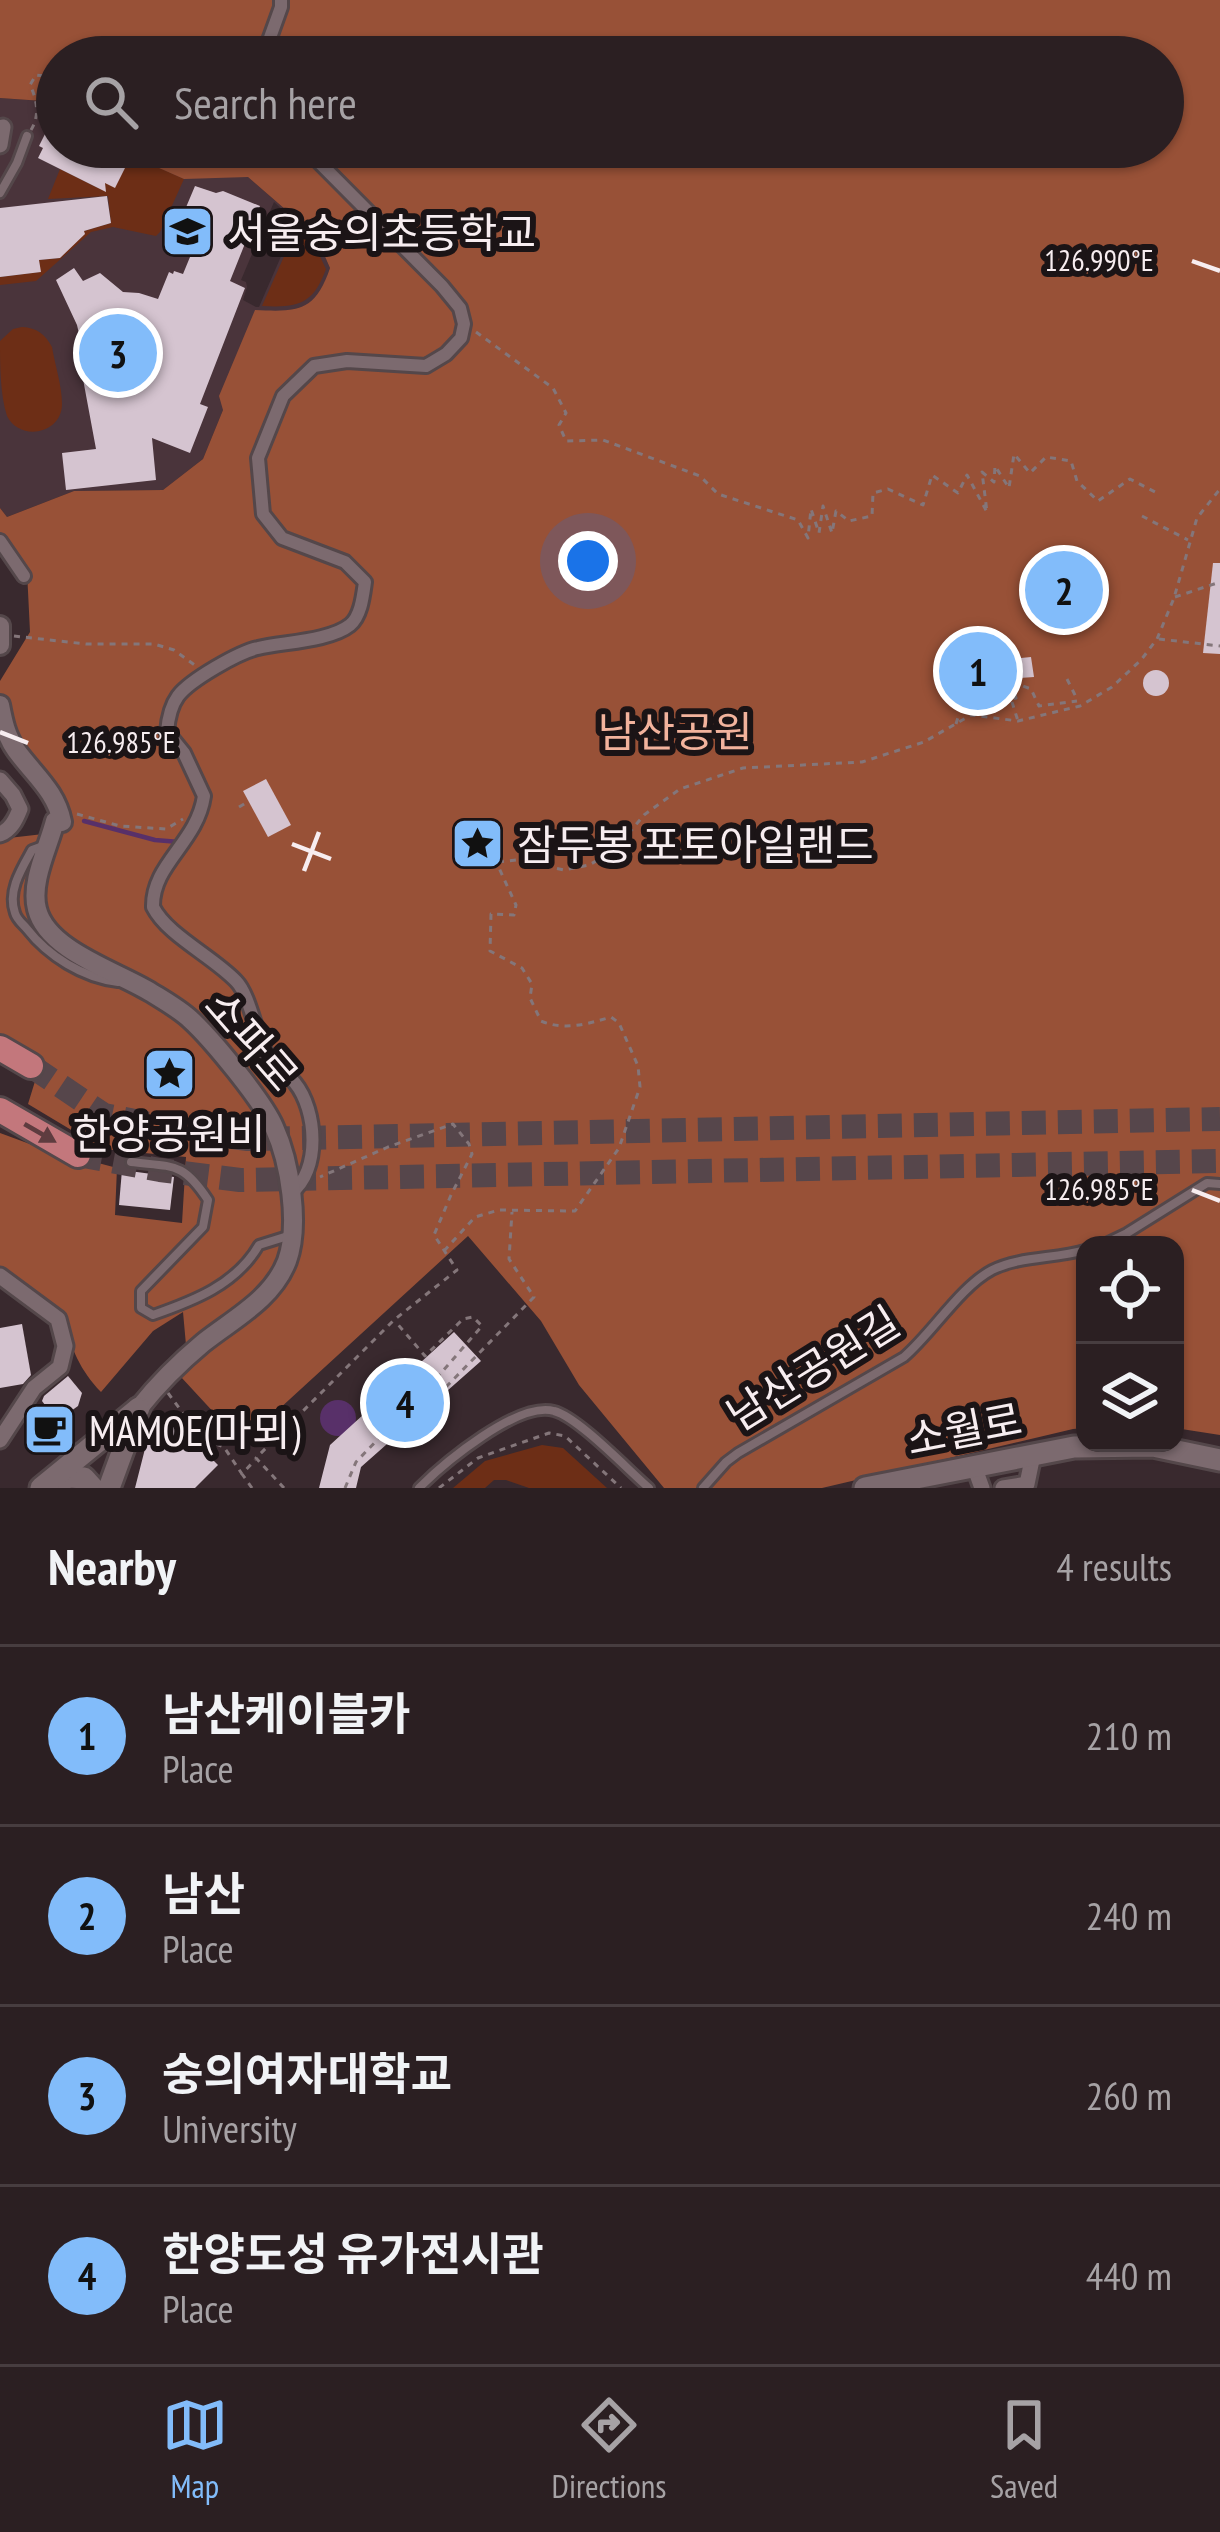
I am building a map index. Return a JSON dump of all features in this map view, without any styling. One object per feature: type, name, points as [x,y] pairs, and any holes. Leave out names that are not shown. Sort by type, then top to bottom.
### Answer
[{"type":"main road","points":[[0,1048],[31,1066]]},
{"type":"main road","points":[[0,1110],[78,1154]]},
{"type":"main road","points":[[109,1488],[139,1408]]},
{"type":"main road","name":"소파로","points":[[44,1488],[139,1408]]},
{"type":"main road","name":"소월로","points":[[848,1488],[1076,1444]]},
{"type":"main road","name":"소월로","points":[[865,1488],[1074,1447],[1153,1446],[1220,1458]]},
{"type":"main road","name":"소월로","points":[[1184,1449],[1220,1458]]},
{"type":"main road","points":[[44,1488],[69,1477],[84,1478],[93,1488]]},
{"type":"street","points":[[270,36],[280,0]]},
{"type":"street","points":[[0,145],[3,127]]},
{"type":"street","points":[[297,1189],[310,1161],[311,1110],[296,1083],[267,1055],[240,984],[168,927],[153,907],[157,882],[196,826],[204,796],[184,753],[167,732],[177,698],[191,684],[250,649],[334,634],[352,624],[362,604],[365,582],[345,562],[282,538],[262,514],[258,458],[284,396],[314,366],[347,361],[426,366],[461,338],[460,308],[325,168]]},
{"type":"street","points":[[0,541],[24,576]]},
{"type":"street","points":[[0,631],[0,644]]},
{"type":"street","points":[[0,704],[6,747],[53,794],[60,809]]},
{"type":"street","points":[[0,780],[20,808],[0,834]]},
{"type":"street","name":"소파로","points":[[60,809],[62,822],[55,821],[36,880],[37,913],[65,946],[189,1018],[274,1125],[297,1189],[288,1259],[268,1292],[199,1346],[139,1408]]},
{"type":"street","points":[[0,1276],[58,1319],[65,1346],[60,1367],[34,1388],[0,1440]]},
{"type":"street","points":[[1003,1488],[1027,1484],[1033,1455]]},
{"type":"street","points":[[974,1466],[982,1488]]},
{"type":"lane","points":[[0,193],[27,136]]},
{"type":"lane","points":[[131,1162],[182,1169],[194,1177],[208,1200],[202,1227],[141,1292],[141,1308],[153,1315],[201,1298],[249,1262],[259,1245],[291,1235]]},
{"type":"lane","points":[[1122,1236],[1207,1184],[1220,1184]]},
{"type":"lane","name":"남산공원길","points":[[703,1488],[738,1454],[904,1357],[994,1269],[1076,1252]]},
{"type":"lane","points":[[418,1488],[488,1432],[549,1409],[566,1416],[649,1488]]},
{"type":"path","points":[[27,136],[36,111]]},
{"type":"path","points":[[464,324],[553,388],[566,413],[560,425],[566,441],[604,440],[700,476],[718,494],[798,520],[808,538],[811,509],[819,533],[823,506],[832,533],[836,511],[849,521],[872,516],[873,493],[888,489],[923,505],[932,475],[958,494],[967,476],[987,512],[982,472],[994,482],[995,466],[1009,488],[1014,454],[1030,472],[1046,457],[1071,461],[1077,481],[1098,501],[1130,479],[1157,493]]},
{"type":"path","points":[[498,862],[516,860],[564,870],[589,865],[614,851],[644,815],[680,789],[743,768],[862,762],[925,742],[970,714],[1018,721],[1079,704],[1112,687],[1157,639],[1197,518],[1220,490]]},
{"type":"path","points":[[1142,516],[1190,541]]},
{"type":"path","points":[[1174,598],[1220,582]]},
{"type":"path","points":[[0,631],[86,644],[154,644],[174,650],[208,674]]},
{"type":"path","points":[[1157,639],[1220,646]]},
{"type":"path","points":[[1067,679],[1079,704]]},
{"type":"path","points":[[988,686],[1012,682],[1031,689],[1039,706],[1079,704]]},
{"type":"path","points":[[1012,682],[1018,721]]},
{"type":"path","points":[[955,726],[959,715]]},
{"type":"path","points":[[60,809],[120,826],[166,829],[186,817],[204,796]]},
{"type":"path","points":[[239,807],[249,801]]},
{"type":"path","points":[[444,1251],[475,1217],[499,1210],[575,1210],[619,1148],[640,1087],[638,1066],[619,1024],[611,1017],[574,1027],[541,1021],[530,998],[532,984],[522,968],[490,951],[491,914],[514,915],[517,905],[487,842],[479,845]]},
{"type":"path","points":[[242,1474],[394,1320],[457,1270],[434,1235],[472,1154],[453,1124],[388,1147],[297,1189]]},
{"type":"path","points":[[434,1381],[444,1389],[534,1297],[508,1259],[512,1210]]},
{"type":"path","points":[[345,1488],[356,1462],[482,1326],[473,1317],[463,1319],[425,1356],[394,1320]]},
{"type":"path","points":[[168,1392],[202,1439],[224,1447],[252,1488]]},
{"type":"path","points":[[439,1488],[478,1458],[549,1433],[565,1436],[621,1488]]},
{"type":"path","points":[[256,1458],[284,1488]]},
{"type":"shaded area","points":[[0,98],[36,101],[36,168],[215,168],[248,177],[316,236],[330,268],[321,294],[306,306],[286,311],[223,410],[203,459],[163,490],[74,491],[7,517],[0,508]],"holes":[[[274,202],[296,222],[259,307],[243,300],[247,287],[241,280]]]},
{"type":"shaded area","points":[[124,168],[160,168],[184,179],[156,236],[113,227],[91,232],[36,281],[0,285],[0,277],[40,272],[39,260],[60,258],[84,231],[111,223],[108,196],[48,199],[60,169],[98,188],[104,178],[115,187]]},
{"type":"shaded area","points":[[298,225],[311,238],[326,269],[321,281],[303,301],[262,306]]},
{"type":"shaded area","points":[[22,327],[36,330],[49,342],[61,390],[60,414],[39,431],[13,424],[3,398],[0,341]]},
{"type":"shaded area","points":[[338,1400],[351,1405],[356,1418],[351,1431],[338,1436],[325,1431],[320,1418],[325,1405]]},
{"type":"shaded area","points":[[542,1445],[563,1448],[607,1488],[529,1488],[494,1480],[485,1488],[453,1488],[485,1461]]},
{"type":"green space","name":"남산공원","points":[[0,0],[1220,0],[1220,1435],[1184,1429],[1184,1236],[1076,1236],[1076,1429],[822,1488],[664,1488],[579,1385],[541,1321],[468,1236],[242,1443],[181,1377],[187,1356],[183,1312],[153,1331],[101,1392],[77,1358],[64,1319],[0,1272],[0,1133],[117,1168],[115,1215],[182,1223],[186,1157],[103,1149],[28,1104],[40,1065],[0,1040],[0,839],[52,833],[61,822],[16,750],[0,705],[0,681],[30,632],[27,571],[0,533],[0,508],[7,517],[74,491],[163,490],[203,459],[223,410],[219,396],[255,310],[303,306],[318,293],[330,268],[316,236],[248,177],[184,179],[159,168],[1184,168],[1184,36],[36,36],[36,101],[0,98]]},
{"type":"building","points":[[58,168],[125,168],[115,188],[105,183],[106,192]]},
{"type":"building","points":[[195,186],[260,206],[230,281],[245,288],[200,404],[208,407],[190,453],[152,438],[156,480],[66,490],[62,453],[96,449],[77,325],[56,280],[74,268],[83,281],[100,273],[123,292],[158,299],[169,272],[183,274],[197,240],[176,231]]},
{"type":"building","points":[[107,196],[111,223],[84,231],[60,258],[39,260],[41,272],[0,277],[0,208]]},
{"type":"building","points":[[1213,563],[1220,563],[1220,654],[1203,653]]},
{"type":"building","points":[[993,657],[993,661],[1031,657],[1034,677],[963,682],[961,660]]},
{"type":"building","points":[[1156,670],[1166,673],[1166,693],[1156,696],[1146,693],[1143,683],[1146,673]]},
{"type":"building","points":[[266,779],[291,825],[268,837],[243,791]]},
{"type":"building","points":[[122,1170],[174,1177],[170,1210],[119,1205]]},
{"type":"building","points":[[22,1324],[31,1375],[23,1384],[0,1388],[0,1328]]},
{"type":"building","points":[[454,1332],[481,1361],[361,1467],[356,1488],[319,1488],[330,1445]]},
{"type":"building","points":[[68,1376],[82,1393],[78,1406],[57,1421],[42,1401]]},
{"type":"building","points":[[177,1424],[218,1465],[195,1488],[135,1488],[147,1441],[161,1427],[167,1433]]},
{"type":"waterway","points":[[84,821],[179,842]]},
{"type":"tunnel","points":[[31,1066],[104,1115],[248,1139],[1220,1119]]},
{"type":"tunnel","points":[[78,1155],[240,1180],[1220,1161]]},
{"type":"place","name":"서울숭의초등학교","points":[[188,232]]},
{"type":"place","name":"숭의여자대학교","points":[[118,353]]},
{"type":"place","name":"남산","points":[[1064,590]]},
{"type":"place","name":"남산케이블카","points":[[978,671]]},
{"type":"place","name":"잠두봉 포토아일랜드","points":[[478,844]]},
{"type":"place","name":"한양공원비","points":[[169,1074]]},
{"type":"place","name":"한양도성 유가전시관","points":[[405,1403]]},
{"type":"place","name":"MAMOE(마뫼)","points":[[50,1430]]}]
